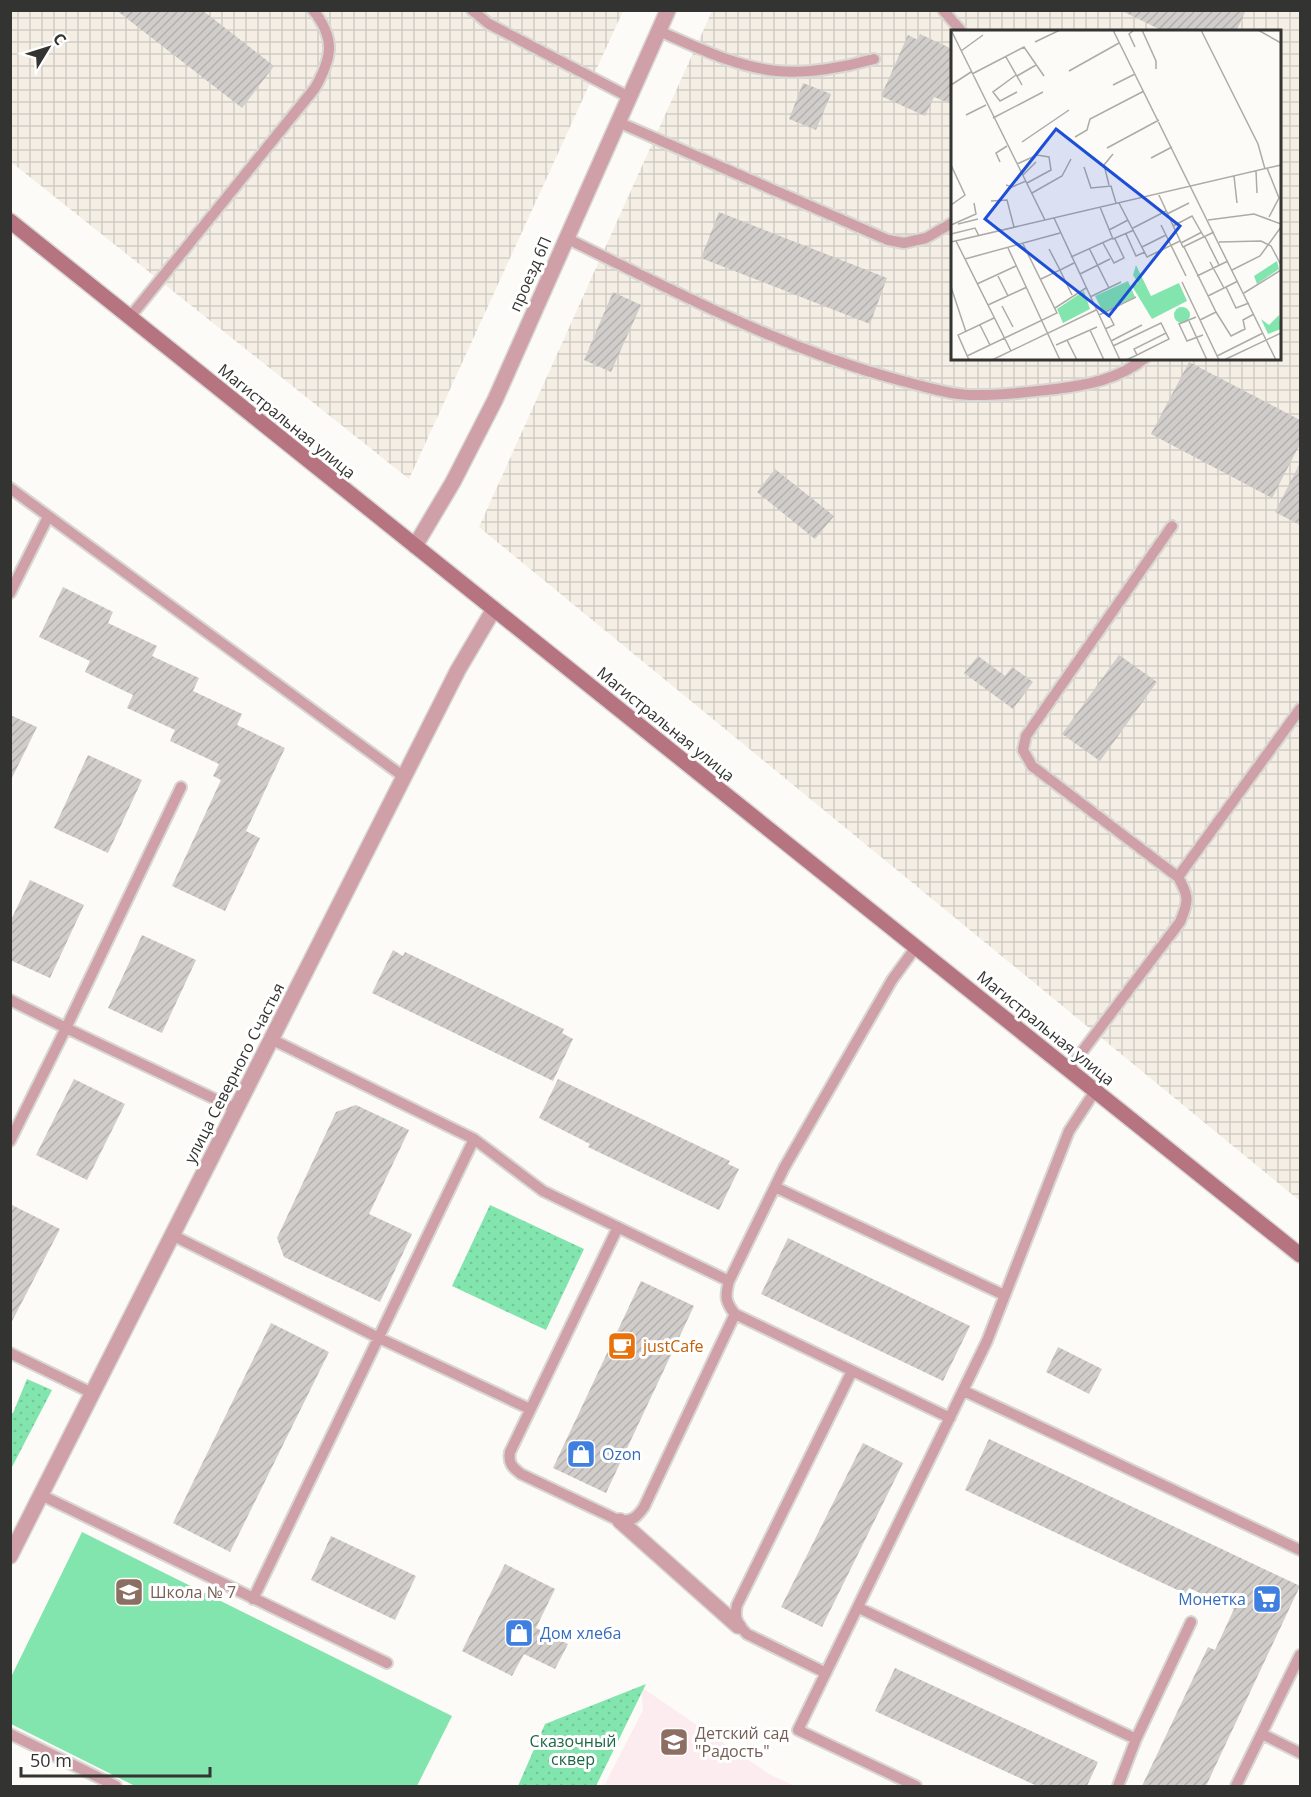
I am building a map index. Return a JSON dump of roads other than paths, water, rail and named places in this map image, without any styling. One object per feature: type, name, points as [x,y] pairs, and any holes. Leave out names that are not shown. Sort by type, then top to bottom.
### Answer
[{"type":"main road","name":"Магистральная улица","points":[[10,221],[1300,1255]]},
{"type":"street","name":"проезд 6П","points":[[416,546],[478,434],[668,10]]},
{"type":"street","name":"улица Северного Счастья","points":[[10,1556],[458,670],[494,609]]},
{"type":"street","points":[[620,1521],[738,1626]]},
{"type":"lane","points":[[130,317],[315,88],[325,72],[330,55],[330,43],[324,25],[313,10]]},
{"type":"lane","points":[[472,10],[489,24],[629,97]]},
{"type":"lane","points":[[943,10],[960,30]]},
{"type":"lane","points":[[659,31],[705,52],[778,71],[840,68],[874,59]]},
{"type":"lane","points":[[618,122],[888,240],[904,243],[926,238],[951,224]]},
{"type":"lane","points":[[566,238],[666,287],[803,349],[865,370],[930,388],[969,395],[1023,393],[1090,384],[1118,375],[1142,360]]},
{"type":"lane","points":[[10,488],[404,777]]},
{"type":"lane","points":[[10,594],[48,517]]},
{"type":"lane","points":[[1069,1070],[1180,922],[1187,907],[1188,893],[1178,877],[1032,766],[1023,750],[1026,736],[1172,526]]},
{"type":"lane","points":[[1178,877],[1300,709]]},
{"type":"lane","points":[[10,1141],[181,787]]},
{"type":"lane","points":[[916,947],[876,1007],[775,1187],[729,1281],[725,1296],[735,1314],[950,1418]]},
{"type":"lane","points":[[10,1000],[236,1109]]},
{"type":"lane","points":[[271,1039],[474,1139],[543,1191],[729,1281]]},
{"type":"lane","points":[[916,1786],[798,1730],[964,1391],[987,1341],[1069,1131],[1095,1091]]},
{"type":"lane","points":[[253,1599],[474,1139]]},
{"type":"lane","points":[[775,1187],[1004,1295]]},
{"type":"lane","points":[[618,1227],[510,1452],[509,1459],[512,1467],[520,1474],[620,1521],[632,1521],[644,1507],[735,1314]]},
{"type":"lane","points":[[172,1235],[379,1338],[530,1409]]},
{"type":"lane","points":[[10,1353],[92,1393]]},
{"type":"lane","points":[[826,1673],[747,1634],[738,1626],[735,1615],[737,1605],[852,1371]]},
{"type":"lane","points":[[964,1391],[1300,1550]]},
{"type":"lane","points":[[41,1495],[387,1663]]},
{"type":"lane","points":[[858,1608],[1136,1739]]},
{"type":"lane","points":[[1118,1786],[1136,1739],[1191,1622]]},
{"type":"lane","points":[[1236,1786],[1300,1655]]},
{"type":"lane","points":[[10,1734],[116,1786]]},
{"type":"lane","points":[[1262,1734],[1300,1753]]},
{"type":"place","name":"justCafe","points":[[622,1346]]},
{"type":"place","name":"Ozon","points":[[581,1454]]},
{"type":"place","name":"Школа № 7","points":[[129,1592]]},
{"type":"place","name":"Монетка","points":[[1267,1599]]},
{"type":"place","name":"Дом хлеба","points":[[519,1633]]},
{"type":"place","name":"Детский сад \"Радость\"","points":[[674,1742]]},
{"type":"park label","name":"Сказочный сквер","points":[[573,1750]]}]
